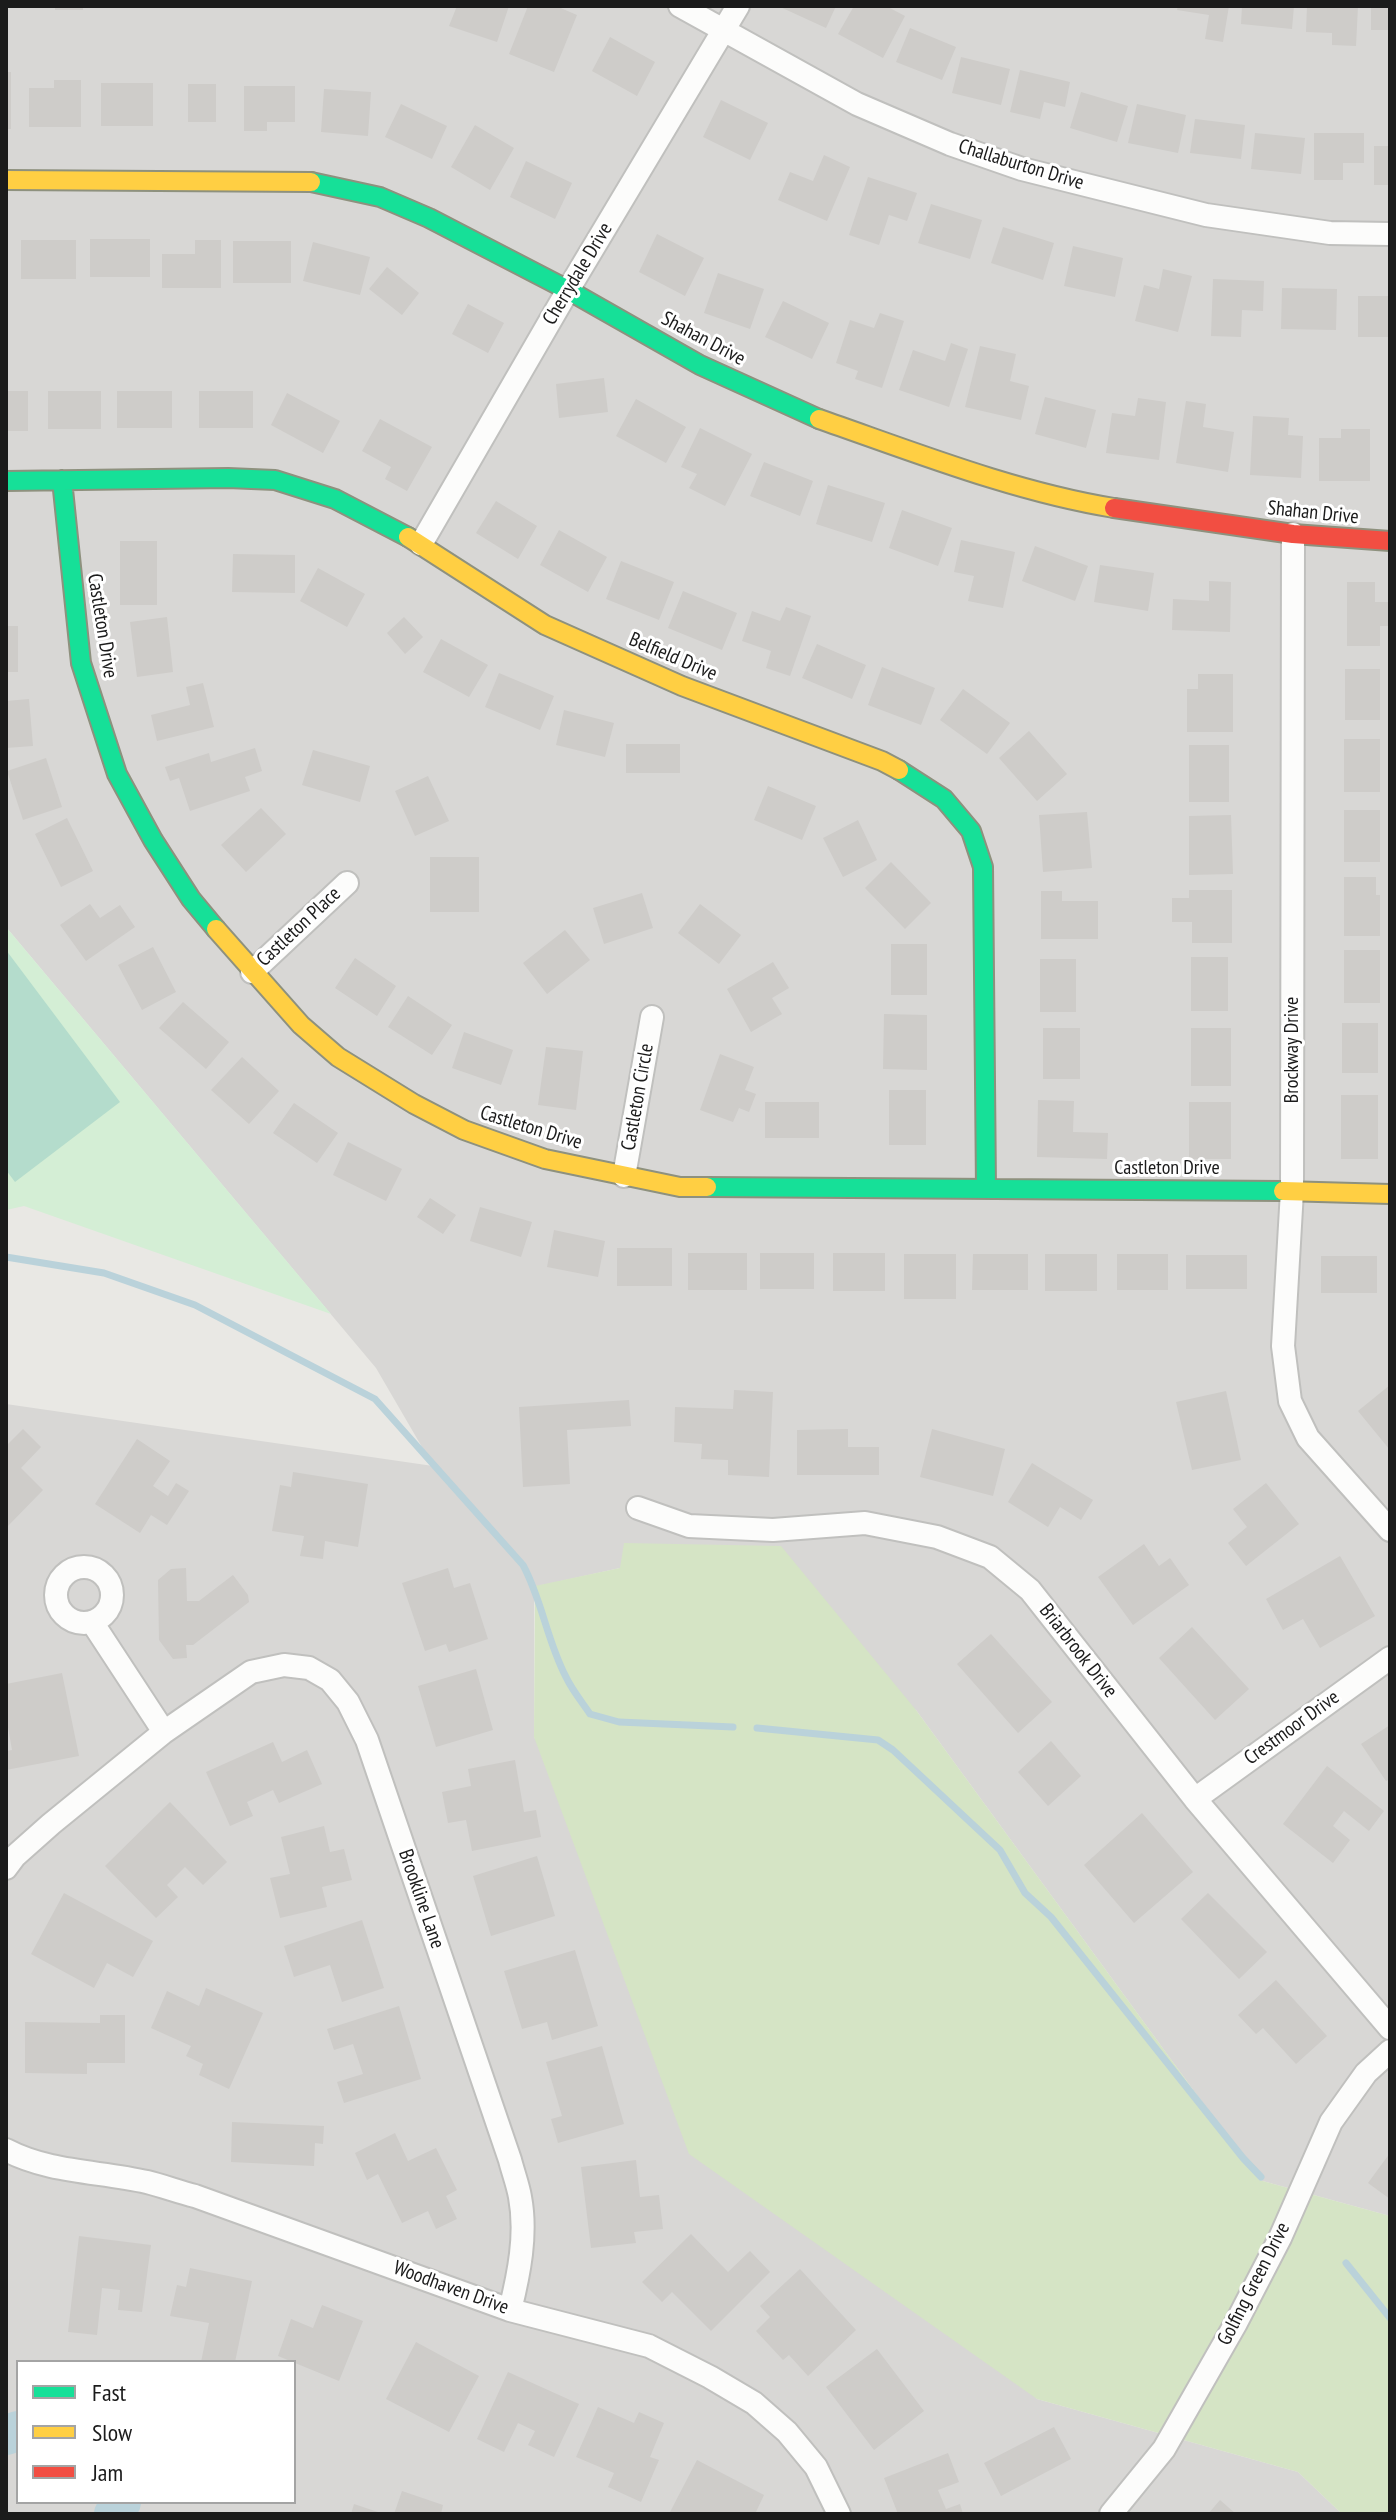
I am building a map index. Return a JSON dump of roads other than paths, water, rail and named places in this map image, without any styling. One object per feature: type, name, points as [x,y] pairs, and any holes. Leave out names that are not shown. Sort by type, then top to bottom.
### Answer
[{"type":"street","name":"Challaburton Drive","points":[[680,6],[857,104],[950,144],[1022,169],[1206,215],[1330,233],[1390,234]]},
{"type":"street","name":"Cherrydale Drive","points":[[421,544],[738,6]]},
{"type":"street","name":"Shahan Drive","points":[[6,180],[309,182],[380,197],[429,218],[568,290],[700,365],[804,414],[955,467],[1090,504],[1293,534],[1390,541]]},
{"type":"street","name":"Castleton Drive","points":[[62,480],[81,663],[117,774],[153,840],[191,899],[301,1025],[338,1057],[414,1104],[464,1130],[545,1159],[680,1187],[1390,1194]]},
{"type":"street","name":"Belfield Drive","points":[[6,481],[275,480],[335,499],[421,544],[545,625],[682,686],[882,761],[944,799],[971,831],[983,867],[986,1189]]},
{"type":"street","name":"Brockway Drive","points":[[1293,534],[1292,1191],[1283,1346],[1290,1401],[1308,1438],[1390,1530]]},
{"type":"street","name":"Castleton Place","points":[[252,972],[347,883]]},
{"type":"street","name":"Castleton Circle","points":[[624,1176],[652,1017]]},
{"type":"street","name":"Briarbrook Drive","points":[[638,1508],[689,1526],[773,1530],[865,1523],[937,1537],[990,1557],[1030,1590],[1195,1799],[1390,2028]]},
{"type":"street","points":[[6,1868],[51,1824],[164,1732],[92,1622]]},
{"type":"street","name":"Crestmoor Drive","points":[[1195,1799],[1390,1658]]},
{"type":"street","name":"Brookline Lane","points":[[164,1732],[251,1672],[284,1665],[309,1668],[330,1680],[348,1702],[367,1740],[521,2199],[519,2275],[510,2310]]},
{"type":"street","name":"Golfing Green Drive","points":[[1111,2514],[1164,2449],[1236,2323],[1280,2238],[1331,2122],[1366,2073],[1390,2051]]},
{"type":"street","name":"Woodhaven Drive","points":[[6,2150],[25,2160],[60,2169],[146,2182],[195,2196],[510,2310],[649,2346],[754,2403],[787,2432],[816,2467],[839,2514]]},
{"type":"waterway","points":[[6,1257],[104,1273],[195,1305],[375,1399],[523,1565],[559,1663],[590,1714],[619,1722],[733,1727]]},
{"type":"waterway","points":[[757,1728],[878,1740],[893,1750],[1000,1850],[1025,1893],[1051,1917],[1261,2177]]},
{"type":"waterway","points":[[1346,2263],[1390,2318]]},
{"type":"waterway","points":[[6,2435],[16,2432]]},
{"type":"waterway","points":[[114,2514],[120,2504]]}]
